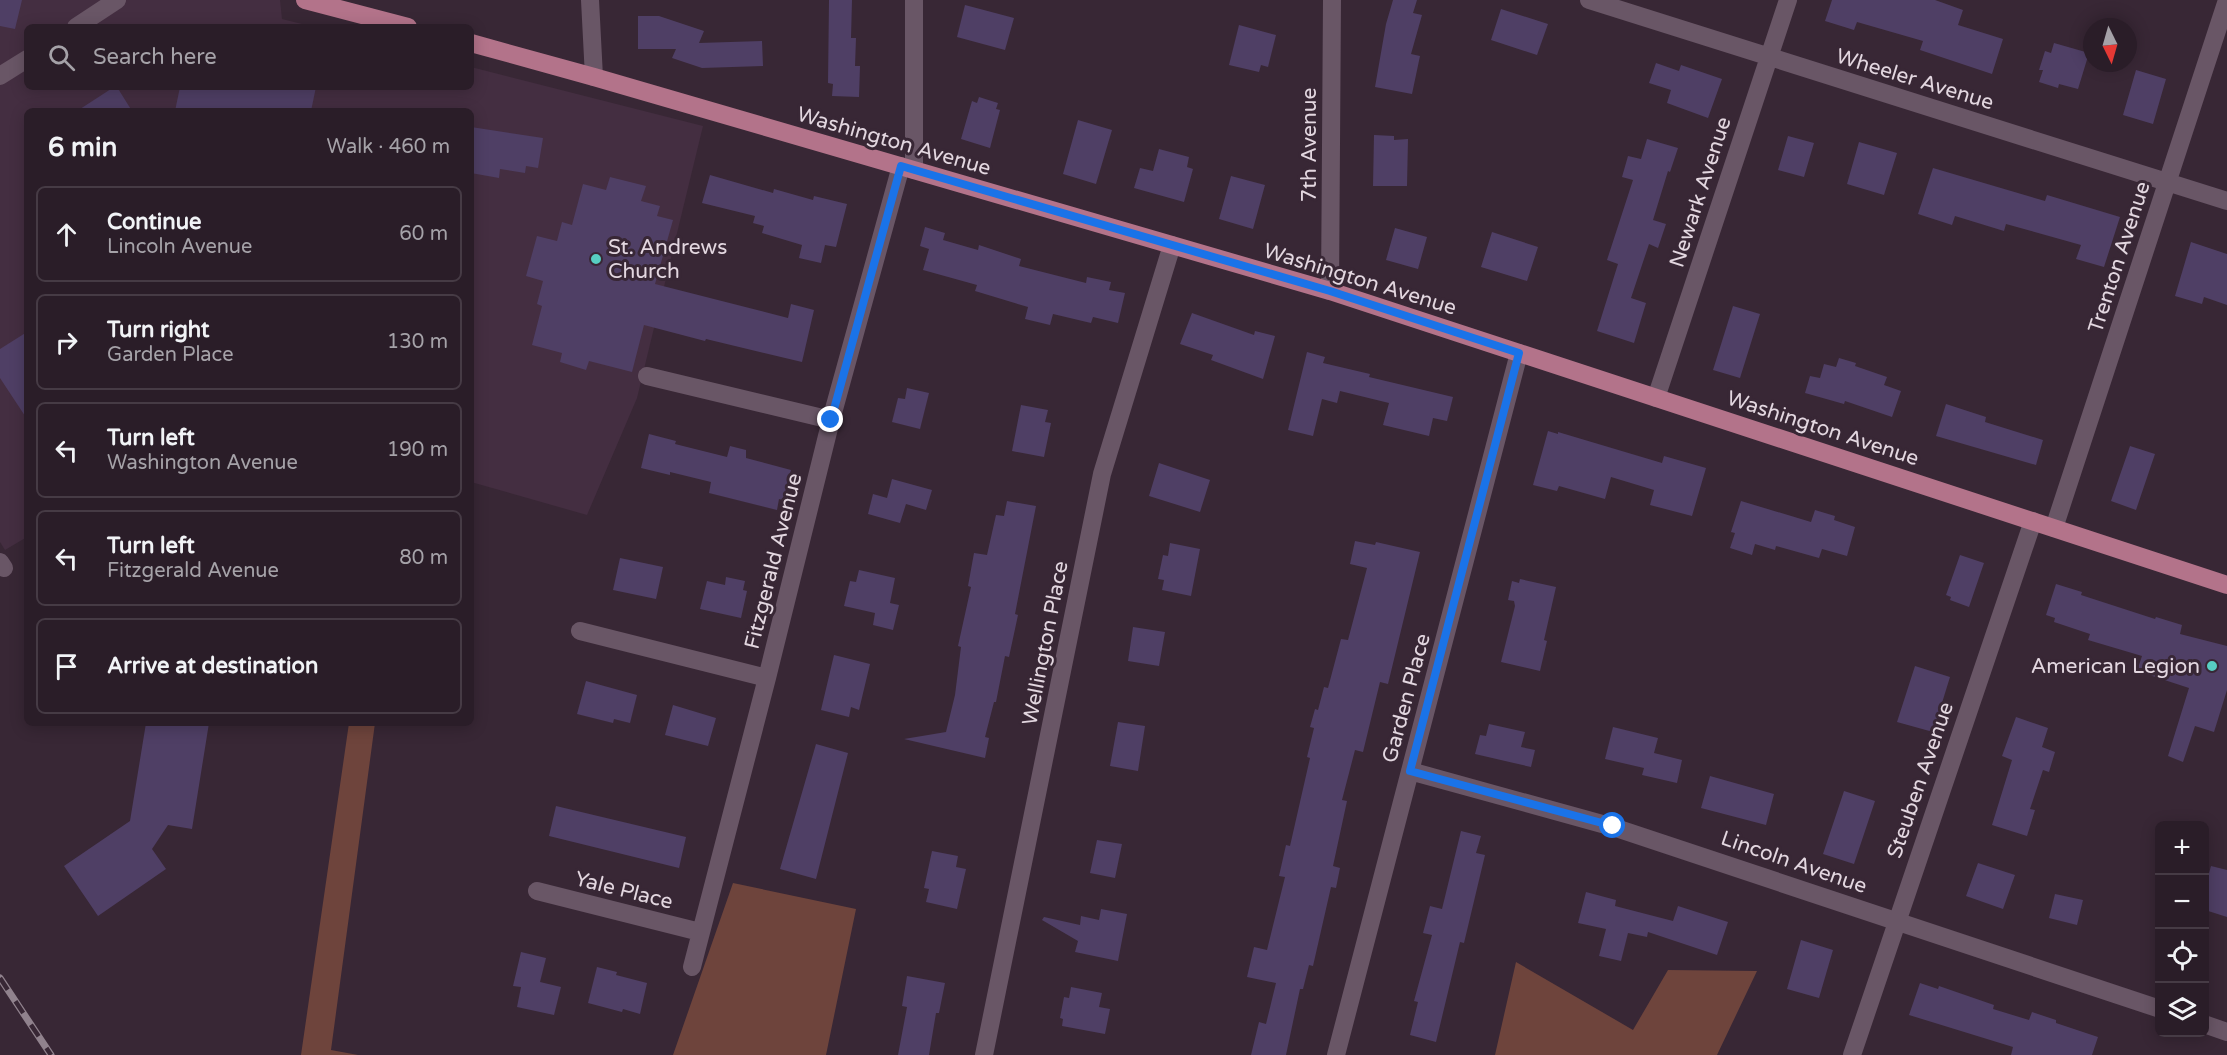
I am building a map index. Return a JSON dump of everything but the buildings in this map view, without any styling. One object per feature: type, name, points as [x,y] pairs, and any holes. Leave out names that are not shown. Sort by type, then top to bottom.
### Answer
[{"type":"main road","points":[[305,0],[397,24]]},
{"type":"main road","name":"Washington Avenue","points":[[474,45],[594,77],[1330,291],[2227,585]]},
{"type":"street","points":[[81,24],[117,0]]},
{"type":"street","points":[[590,0],[594,77]]},
{"type":"street","name":"Fitzgerald Avenue","points":[[692,967],[831,420],[908,168],[914,0]]},
{"type":"street","name":"7th Avenue","points":[[1330,291],[1332,0]]},
{"type":"street","name":"Wheeler Avenue","points":[[1589,0],[2227,201]]},
{"type":"street","name":"Newark Avenue","points":[[1656,398],[1788,0]]},
{"type":"street","name":"Trenton Avenue","points":[[2054,528],[2227,0]]},
{"type":"street","points":[[0,76],[24,61]]},
{"type":"street","name":"Wellington Place","points":[[984,1055],[1102,474],[1172,245]]},
{"type":"street","name":"Garden Place","points":[[1336,1055],[1519,353]]},
{"type":"street","points":[[647,376],[831,420]]},
{"type":"street","name":"Steuben Avenue","points":[[1852,1055],[2032,520]]},
{"type":"street","points":[[580,631],[767,678]]},
{"type":"street","name":"Lincoln Avenue","points":[[1410,771],[1613,826],[2155,1007]]},
{"type":"street","name":"Yale Place","points":[[537,891],[700,932]]},
{"type":"street","points":[[2209,1025],[2227,1032]]},
{"type":"shaded area","points":[[0,0],[280,0],[282,19],[302,24],[24,24],[24,90],[474,90],[474,68],[703,126],[637,398],[587,515],[474,483],[474,108],[24,108],[24,539],[5,550],[0,542]]},
{"type":"shaded area","points":[[349,726],[375,726],[331,1050],[358,1055],[301,1055]]},
{"type":"shaded area","points":[[733,883],[856,909],[826,1055],[673,1055]]},
{"type":"shaded area","points":[[1516,962],[1633,1030],[1668,970],[1757,971],[1717,1055],[1495,1055]]},
{"type":"railway","points":[[0,978],[51,1055]]},
{"type":"place","name":"St. Andrews Church","points":[[596,259]]},
{"type":"place","name":"American Legion","points":[[2212,666]]},
{"type":"route","points":[[831,420],[901,166],[1330,291],[1519,353],[1410,771],[1613,826]]}]
